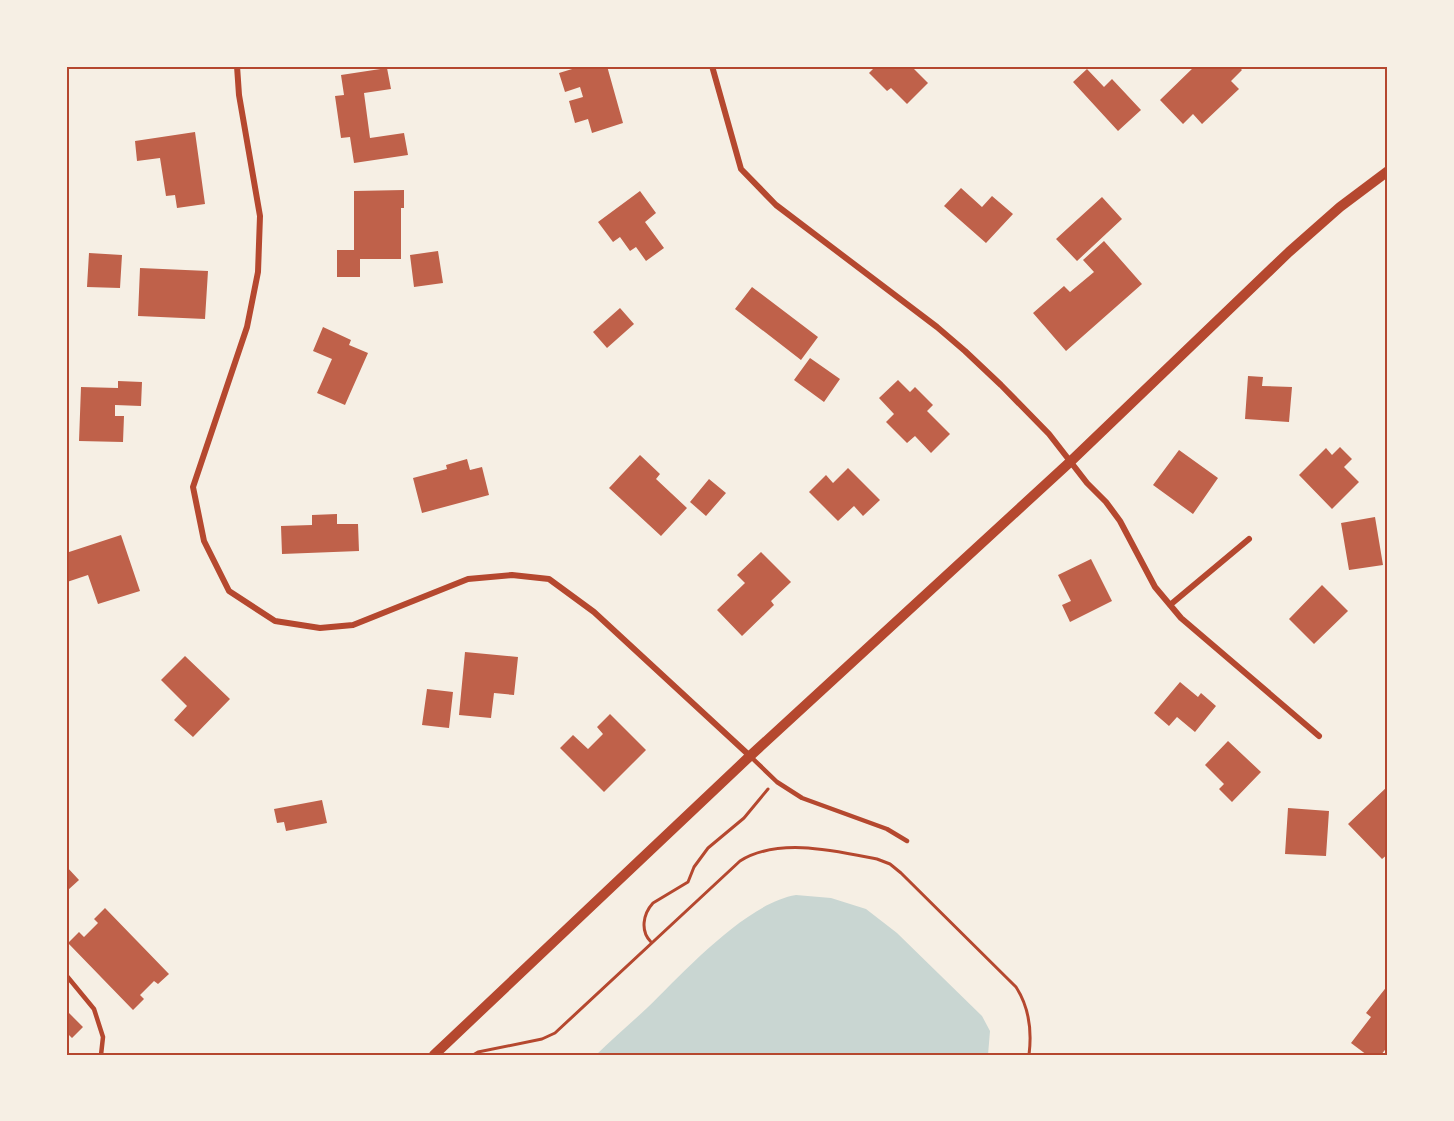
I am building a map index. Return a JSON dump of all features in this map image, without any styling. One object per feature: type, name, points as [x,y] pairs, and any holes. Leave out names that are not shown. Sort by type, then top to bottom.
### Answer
[{"type":"street","points":[[237,66],[239,94],[260,216],[258,272],[247,327],[192,487],[204,541],[229,591],[275,621],[320,628],[353,625],[468,579],[512,575],[549,579],[594,612],[750,756]]},
{"type":"street","points":[[712,66],[741,169],[776,205],[965,351],[1049,434],[1120,521],[1155,586],[1181,618],[1318,736]]},
{"type":"street","points":[[434,1055],[750,756],[1070,462],[1288,252],[1340,207],[1388,171]]},
{"type":"street","points":[[1170,605],[1249,539]]},
{"type":"lane","points":[[750,756],[777,782],[802,798],[887,829],[907,841]]},
{"type":"lane","points":[[66,975],[94,1009],[103,1037],[101,1055]]},
{"type":"path","points":[[651,942],[644,930],[649,908],[653,903],[688,882],[694,867],[708,848],[744,818],[764,793],[777,782]]},
{"type":"path","points":[[473,1055],[478,1052],[543,1039],[555,1034],[734,866],[754,853],[776,848],[859,855],[885,861],[901,873],[1016,987],[1023,997],[1027,1011],[1030,1028],[1029,1055]]},
{"type":"shaded area","points":[[796,895],[831,898],[866,909],[897,933],[982,1016],[990,1031],[988,1055],[596,1055],[716,941],[736,925],[777,901]]},
{"type":"building","points":[[582,66],[607,66],[623,123],[592,133],[588,119],[575,123],[569,101],[583,97],[580,87],[565,92],[559,73]]},
{"type":"building","points":[[871,66],[911,66],[928,83],[907,104],[891,88],[887,91],[869,73],[873,69]]},
{"type":"building","points":[[1195,66],[1238,66],[1242,70],[1231,81],[1239,89],[1202,124],[1193,114],[1183,124],[1160,100]]},
{"type":"building","points":[[387,68],[391,89],[364,93],[370,138],[404,133],[408,155],[354,163],[350,137],[341,138],[335,96],[344,95],[341,75]]},
{"type":"building","points":[[1087,69],[1104,87],[1112,79],[1141,110],[1118,131],[1073,82]]},
{"type":"building","points":[[195,132],[205,204],[177,208],[175,195],[166,196],[160,158],[137,161],[135,141]]},
{"type":"building","points":[[961,188],[982,207],[992,196],[1013,214],[986,243],[944,206]]},
{"type":"building","points":[[404,190],[404,208],[401,208],[401,259],[360,259],[360,277],[337,277],[337,250],[354,250],[354,191]]},
{"type":"building","points":[[640,191],[656,213],[645,222],[664,248],[646,261],[636,247],[630,251],[620,237],[613,242],[598,222]]},
{"type":"building","points":[[1102,197],[1122,219],[1077,261],[1056,239]]},
{"type":"building","points":[[1104,241],[1142,284],[1066,351],[1033,313],[1064,286],[1070,292],[1094,272],[1083,260]]},
{"type":"building","points":[[438,251],[443,283],[414,287],[410,255]]},
{"type":"building","points":[[89,253],[122,255],[120,288],[87,287]]},
{"type":"building","points":[[140,268],[208,271],[205,319],[138,316]]},
{"type":"building","points":[[752,287],[818,337],[801,360],[735,309]]},
{"type":"building","points":[[620,308],[634,324],[607,348],[593,332]]},
{"type":"building","points":[[323,327],[351,340],[349,345],[368,353],[345,405],[317,393],[332,359],[313,351]]},
{"type":"building","points":[[810,358],[840,379],[824,402],[794,380]]},
{"type":"building","points":[[1248,376],[1263,377],[1262,386],[1292,387],[1289,422],[1245,419]]},
{"type":"building","points":[[898,380],[910,392],[915,387],[933,405],[927,411],[950,434],[931,453],[915,436],[907,443],[886,422],[894,414],[879,398]]},
{"type":"building","points":[[118,381],[142,382],[141,406],[115,405],[115,416],[124,416],[123,442],[79,441],[81,387],[118,388]]},
{"type":"building","points":[[1340,447],[1352,459],[1344,467],[1359,482],[1332,509],[1299,475],[1326,448],[1332,455]]},
{"type":"building","points":[[1179,450],[1218,478],[1193,514],[1153,485]]},
{"type":"building","points":[[640,455],[660,474],[656,479],[687,508],[661,536],[609,488]]},
{"type":"building","points":[[467,459],[470,470],[482,467],[489,495],[422,513],[413,478],[447,469],[446,465]]},
{"type":"building","points":[[848,468],[880,500],[863,516],[854,506],[838,521],[809,492],[826,475],[833,483]]},
{"type":"building","points":[[709,479],[726,493],[706,516],[690,502]]},
{"type":"building","points":[[337,514],[337,524],[358,524],[359,551],[282,554],[281,526],[312,525],[312,515]]},
{"type":"building","points":[[1375,517],[1383,565],[1349,570],[1341,523]]},
{"type":"building","points":[[121,535],[140,591],[98,604],[88,575],[67,582],[66,553]]},
{"type":"building","points":[[761,552],[791,582],[771,601],[774,605],[742,636],[717,610],[745,583],[737,575]]},
{"type":"building","points":[[1091,559],[1112,601],[1070,622],[1062,605],[1071,601],[1058,575]]},
{"type":"building","points":[[1322,585],[1348,611],[1314,644],[1289,619]]},
{"type":"building","points":[[465,652],[518,657],[514,695],[494,693],[491,718],[459,715]]},
{"type":"building","points":[[185,656],[230,699],[193,737],[174,720],[187,706],[161,680]]},
{"type":"building","points":[[1180,682],[1198,697],[1201,693],[1216,706],[1195,732],[1177,717],[1169,726],[1154,713]]},
{"type":"building","points":[[427,689],[453,692],[449,728],[422,725]]},
{"type":"building","points":[[610,714],[646,750],[604,792],[560,748],[573,735],[588,749],[603,734],[597,727]]},
{"type":"building","points":[[1228,741],[1261,772],[1232,802],[1219,789],[1224,784],[1205,765]]},
{"type":"building","points":[[1388,786],[1388,854],[1382,859],[1348,824]]},
{"type":"building","points":[[322,800],[327,823],[286,831],[284,822],[277,823],[274,809]]},
{"type":"building","points":[[1288,808],[1329,811],[1326,856],[1285,854]]},
{"type":"building","points":[[66,866],[79,880],[68,890],[66,887]]},
{"type":"building","points":[[105,908],[169,974],[158,984],[154,981],[140,995],[144,999],[133,1010],[68,943],[79,932],[84,937],[98,923],[94,919]]},
{"type":"building","points":[[1388,985],[1388,1046],[1381,1055],[1367,1055],[1351,1043],[1371,1017],[1366,1013]]},
{"type":"building","points":[[66,1010],[83,1027],[72,1038],[66,1032]]}]
